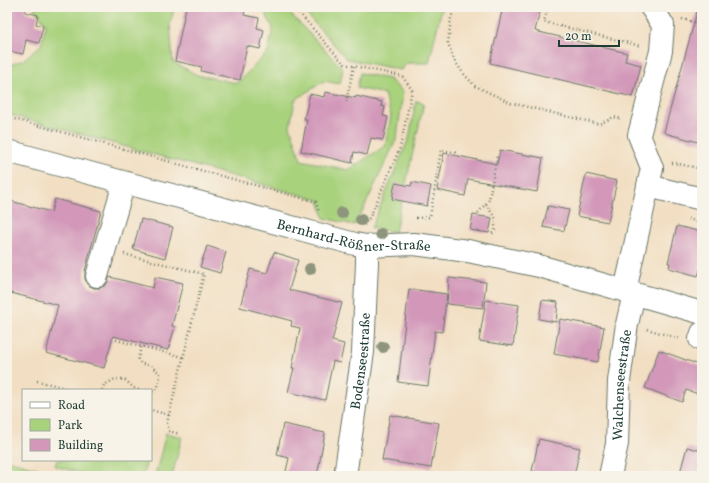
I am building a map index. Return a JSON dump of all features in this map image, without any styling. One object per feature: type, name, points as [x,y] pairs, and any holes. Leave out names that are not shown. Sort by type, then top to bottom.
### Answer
[{"type":"street","points":[[651,7],[663,25],[661,51],[639,135],[650,177],[702,199]]},
{"type":"street","name":"Bernhard-Rößner-Straße","points":[[7,151],[361,245],[414,244],[468,251],[539,266],[702,313]]},
{"type":"street","name":"Walchenseestraße","points":[[610,476],[617,444],[619,381],[630,292],[650,177]]},
{"type":"street","points":[[97,276],[124,182]]},
{"type":"street","name":"Bodenseestraße","points":[[345,476],[363,352],[367,263],[361,245]]},
{"type":"path","points":[[294,7],[344,64],[402,76],[412,90],[400,148],[370,217],[360,230],[361,245]]},
{"type":"path","points":[[455,7],[451,18],[448,43],[454,60],[475,86],[511,103],[599,124],[614,117],[642,124]]},
{"type":"path","points":[[548,7],[544,22],[661,51]]},
{"type":"path","points":[[346,102],[354,66]]},
{"type":"path","points":[[7,117],[316,202],[320,214]]},
{"type":"path","points":[[416,218],[430,217],[442,150],[458,153]]},
{"type":"path","points":[[478,213],[489,200],[497,155]]},
{"type":"path","points":[[650,177],[674,163],[702,169]]},
{"type":"path","points":[[486,204],[495,218],[495,230],[489,238]]},
{"type":"path","points":[[104,249],[204,274],[167,423],[169,431],[180,434]]},
{"type":"path","points":[[627,324],[695,337]]},
{"type":"path","points":[[116,340],[183,357]]},
{"type":"path","points":[[141,347],[138,359],[141,364],[160,372],[159,385],[155,391],[152,392]]},
{"type":"path","points":[[102,389],[104,385],[115,379],[125,380],[136,389]]},
{"type":"path","points":[[37,381],[68,389]]},
{"type":"path","points":[[152,410],[169,415]]},
{"type":"green space","points":[[33,7],[176,7],[174,9],[170,24],[173,62],[197,75],[237,83],[268,52],[273,28],[263,9],[252,7],[284,7],[343,69],[340,84],[324,81],[295,100],[290,126],[301,160],[348,170],[385,146],[391,116],[384,94],[357,88],[360,73],[389,79],[403,92],[397,138],[363,210],[354,225],[324,218],[319,200],[7,114],[7,66],[23,60],[41,45],[46,24]]},
{"type":"green space","points":[[300,7],[442,7],[429,63],[407,63],[401,70],[347,59]]},
{"type":"green space","points":[[416,101],[424,103],[395,232],[371,228],[409,138]]},
{"type":"green space","points":[[166,433],[182,437],[172,476],[155,476]]},
{"type":"green space","points":[[7,460],[66,476],[7,476]]},
{"type":"green space","points":[[57,461],[147,461],[143,476],[91,476],[55,466]]},
{"type":"building","points":[[7,7],[26,7],[25,12],[38,15],[36,24],[43,26],[39,43],[26,40],[23,54],[7,51]]},
{"type":"building","points":[[186,7],[246,7],[244,15],[259,18],[257,28],[264,30],[260,49],[247,46],[240,80],[201,71],[202,67],[175,61]]},
{"type":"building","points":[[503,7],[541,7],[535,31],[627,53],[625,61],[641,65],[633,97],[490,63]]},
{"type":"building","points":[[697,12],[702,12],[702,143],[664,132]]},
{"type":"building","points":[[325,92],[356,98],[356,96],[382,102],[381,106],[385,107],[383,116],[388,117],[383,140],[371,138],[367,155],[354,152],[352,163],[301,151],[307,119],[304,119],[310,94],[324,97]]},
{"type":"building","points":[[500,150],[543,158],[537,192],[468,179],[465,196],[437,190],[444,153],[497,164]]},
{"type":"building","points":[[586,174],[617,181],[608,222],[577,216]]},
{"type":"building","points":[[412,182],[431,186],[427,206],[392,199],[395,183],[411,186]]},
{"type":"building","points":[[55,199],[101,211],[85,271],[85,279],[88,285],[94,288],[100,288],[106,285],[110,277],[153,288],[155,277],[183,283],[172,326],[175,327],[168,350],[113,336],[104,368],[46,353],[58,305],[7,292],[7,200],[51,212]]},
{"type":"building","points":[[548,206],[569,210],[564,231],[543,227]]},
{"type":"building","points":[[473,215],[492,218],[489,233],[470,230]]},
{"type":"building","points":[[141,219],[173,227],[165,258],[133,249]]},
{"type":"building","points":[[677,226],[702,232],[702,263],[698,276],[669,268],[670,263],[668,263]]},
{"type":"building","points":[[207,246],[226,252],[220,273],[200,267]]},
{"type":"building","points":[[274,252],[298,260],[289,290],[342,303],[332,341],[344,344],[340,363],[333,361],[325,400],[288,392],[294,368],[292,368],[300,328],[291,326],[292,321],[240,307],[250,269],[267,273]]},
{"type":"building","points":[[449,278],[486,282],[483,308],[447,304]]},
{"type":"building","points":[[409,289],[447,294],[442,332],[435,331],[428,386],[398,382]]},
{"type":"building","points":[[486,300],[519,305],[513,346],[479,341]]},
{"type":"building","points":[[542,300],[558,302],[556,322],[539,319]]},
{"type":"building","points":[[560,319],[604,327],[598,362],[554,354]]},
{"type":"building","points":[[659,350],[702,366],[702,395],[686,390],[682,402],[645,388]]},
{"type":"building","points":[[390,415],[439,423],[431,468],[382,460]]},
{"type":"building","points":[[283,424],[325,433],[317,476],[285,476],[289,458],[277,455]]},
{"type":"building","points":[[539,439],[580,448],[574,476],[552,476],[532,471]]},
{"type":"building","points":[[687,447],[702,451],[702,476],[679,476]]}]
